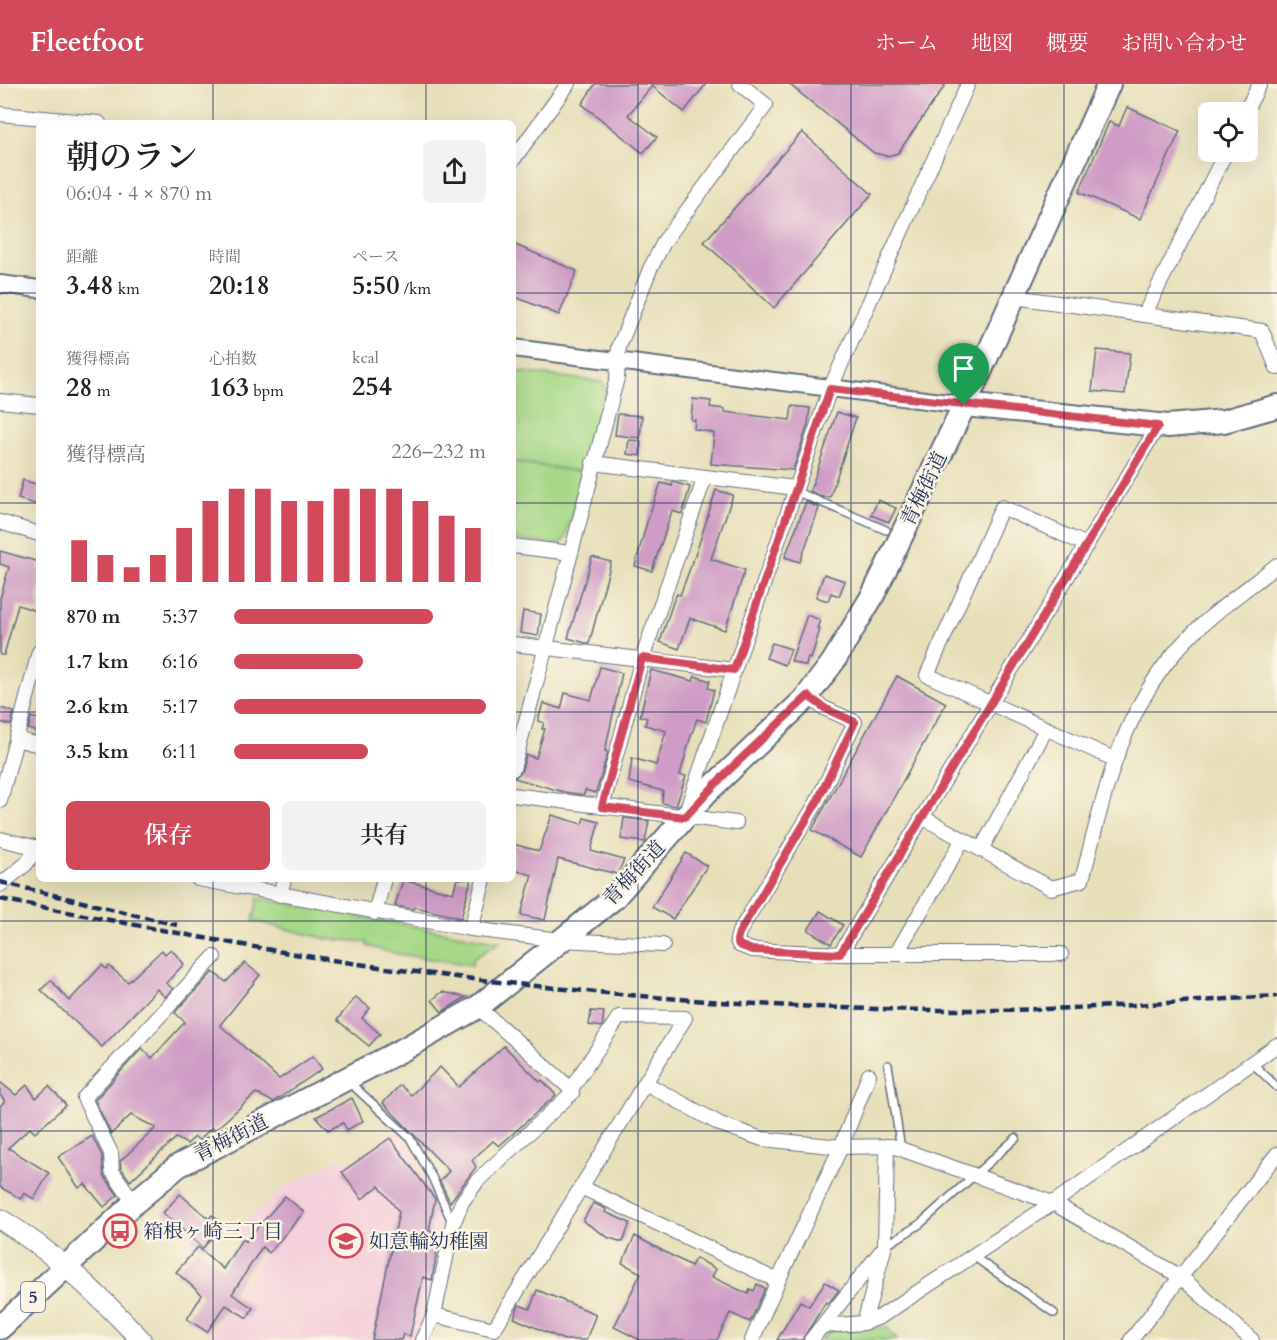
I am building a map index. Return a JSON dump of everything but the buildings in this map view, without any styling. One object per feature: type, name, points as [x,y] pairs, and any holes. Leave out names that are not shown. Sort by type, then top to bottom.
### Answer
[{"type":"main road","name":"青梅街道","points":[[0,1328],[134,1203],[178,1166],[346,1079],[478,1007],[614,898],[726,773],[808,696],[833,662],[865,610],[964,405],[1109,84]]},
{"type":"main road","points":[[964,405],[1158,426],[1210,423],[1277,406]]},
{"type":"main road","points":[[0,1219],[67,1266],[92,1287],[141,1340]]},
{"type":"street","points":[[516,156],[568,84]]},
{"type":"street","points":[[516,758],[617,378],[620,347],[665,240],[766,105],[740,84]]},
{"type":"street","points":[[685,817],[830,389],[968,84]]},
{"type":"street","points":[[1250,102],[1260,84]]},
{"type":"street","points":[[0,114],[66,120]]},
{"type":"street","points":[[1144,315],[1221,162]]},
{"type":"street","points":[[0,284],[36,289]]},
{"type":"street","points":[[1014,297],[1262,331],[1277,368]]},
{"type":"street","points":[[516,348],[964,405]]},
{"type":"street","points":[[0,401],[36,405]]},
{"type":"street","points":[[840,954],[1158,426]]},
{"type":"street","points":[[593,463],[795,490]]},
{"type":"street","points":[[602,807],[642,658],[705,477]]},
{"type":"street","points":[[1086,545],[1002,507],[927,675],[1114,759]]},
{"type":"street","points":[[0,522],[36,533]]},
{"type":"street","points":[[516,546],[571,553]]},
{"type":"street","points":[[922,817],[1051,888],[1082,880],[1114,759],[1134,711],[1177,650],[1277,565]]},
{"type":"street","points":[[516,644],[734,670]]},
{"type":"street","points":[[0,801],[36,663]]},
{"type":"street","points":[[808,696],[826,709],[855,722],[817,802],[742,926],[737,940],[739,945],[752,950],[840,954],[1061,954]]},
{"type":"street","points":[[981,849],[1046,729]]},
{"type":"street","points":[[16,739],[36,744]]},
{"type":"street","points":[[516,795],[736,823]]},
{"type":"street","points":[[0,839],[36,848]]},
{"type":"street","points":[[896,954],[962,841]]},
{"type":"street","points":[[0,885],[26,864],[36,851]]},
{"type":"street","points":[[213,882],[471,929],[560,940],[663,945]]},
{"type":"street","points":[[280,895],[283,882]]},
{"type":"street","points":[[375,913],[383,882]]},
{"type":"street","points":[[471,929],[483,882]]},
{"type":"street","points":[[134,1203],[112,1171],[111,1153],[84,1098],[214,957]]},
{"type":"street","points":[[478,1007],[571,1089]]},
{"type":"street","points":[[422,1340],[434,1315],[453,1224],[462,1202],[478,1180],[572,1093],[571,1089],[619,1017],[685,1018],[494,1329],[434,1315]]},
{"type":"street","points":[[822,1326],[864,1323],[880,1317],[1053,1203],[1277,1045]]},
{"type":"street","points":[[753,1340],[841,1147],[869,1074]]},
{"type":"street","points":[[645,1083],[720,1124],[762,1139],[841,1147],[894,1148],[1053,1203],[1181,1277],[1252,1340]]},
{"type":"street","points":[[864,1323],[885,1246],[894,1148]]},
{"type":"street","points":[[1131,1340],[1277,1155]]},
{"type":"street","points":[[581,1187],[778,1281]]},
{"type":"street","points":[[811,1340],[885,1246]]},
{"type":"lane","points":[[795,490],[886,530]]},
{"type":"lane","points":[[1251,1062],[1277,1087]]},
{"type":"lane","points":[[888,1065],[894,1148]]},
{"type":"lane","points":[[346,1079],[410,1138],[432,1177],[453,1224]]},
{"type":"lane","points":[[885,1246],[920,1224],[1016,1138]]},
{"type":"lane","points":[[972,1256],[1054,1313]]},
{"type":"shaded area","name":"如意輪幼稚園","points":[[396,1129],[411,1148],[448,1224],[429,1309],[416,1340],[205,1340],[262,1253],[235,1229],[287,1185],[343,1156],[348,1164]]},
{"type":"green space","points":[[516,371],[602,382],[606,388],[565,539],[558,545],[516,539],[516,462],[582,472],[516,461]]},
{"type":"green space","points":[[258,898],[500,942],[474,958],[472,965],[397,954],[367,946],[367,942],[327,939],[253,921]]},
{"type":"green space","points":[[887,1327],[897,1340],[821,1340],[831,1330]]},
{"type":"railway","points":[[0,882],[177,925]]},
{"type":"railway","points":[[0,899],[350,963],[545,987],[690,1000],[835,1008],[1017,1010],[1277,996]]},
{"type":"place","name":"箱根ヶ崎三丁目","points":[[120,1231]]},
{"type":"place","name":"如意輪幼稚園","points":[[346,1241]]},
{"type":"route","points":[[830,389],[964,405],[1158,426],[840,954],[745,948],[739,945],[737,940],[742,926],[817,802],[855,722],[822,707],[808,696],[726,773],[685,817],[602,807],[642,658],[734,670],[830,389]]}]
